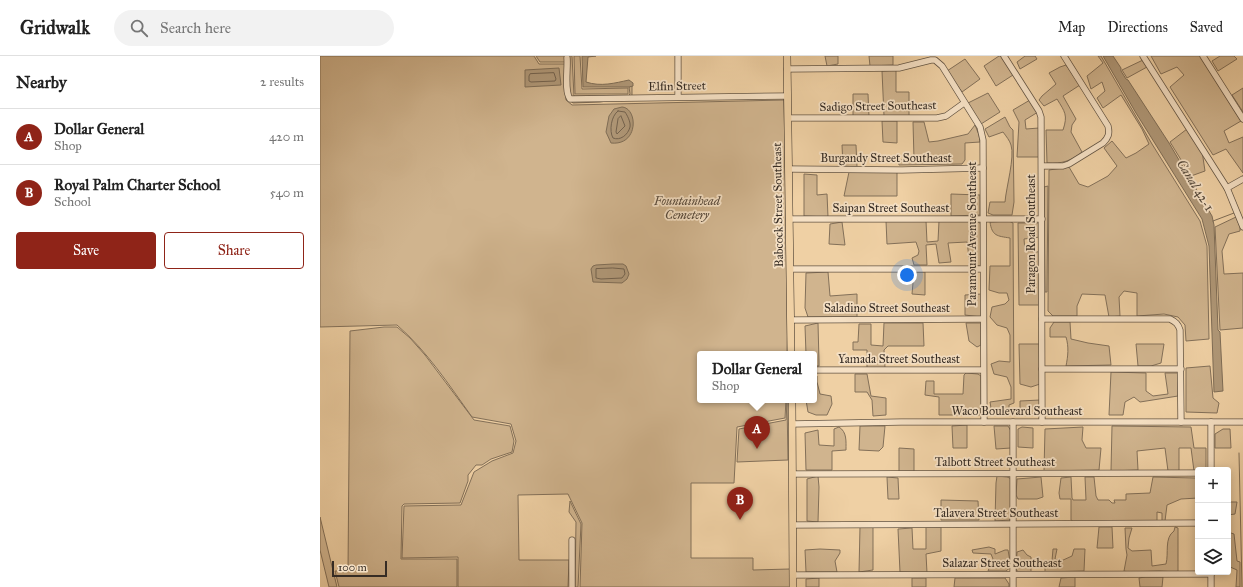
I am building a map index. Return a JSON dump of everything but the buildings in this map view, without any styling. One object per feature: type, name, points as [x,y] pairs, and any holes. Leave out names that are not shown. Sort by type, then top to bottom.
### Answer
[{"type":"main road","name":"Babcock Street Southeast","points":[[787,56],[791,351]]},
{"type":"main road","points":[[792,403],[793,587]]},
{"type":"street","points":[[678,56],[678,97]]},
{"type":"street","name":"Paragon Road Southeast","points":[[1004,56],[1039,111],[1042,122],[1042,422]]},
{"type":"street","points":[[1042,166],[1063,166],[1069,164],[1103,143],[1109,135],[1108,126],[1064,56]]},
{"type":"street","points":[[1143,56],[1227,188],[1243,227]]},
{"type":"street","points":[[1203,56],[1243,119]]},
{"type":"street","name":"Elfin Street","points":[[567,58],[568,97],[570,99],[787,96]]},
{"type":"street","name":"Paramount Avenue Southeast","points":[[787,68],[899,68],[935,60],[942,66],[982,132],[984,422]]},
{"type":"street","name":"Sadigo Street Southeast","points":[[788,118],[937,118],[946,116],[964,103]]},
{"type":"street","name":"Burgandy Street Southeast","points":[[789,169],[902,170],[983,168]]},
{"type":"street","points":[[1227,188],[1243,179]]},
{"type":"street","name":"Saipan Street Southeast","points":[[789,219],[1042,219]]},
{"type":"street","points":[[790,269],[983,269]]},
{"type":"street","name":"Saladino Street Southeast","points":[[791,320],[983,319]]},
{"type":"street","points":[[1042,319],[1170,320],[1176,322],[1180,330],[1181,422]]},
{"type":"street","points":[[1042,370],[1181,369]]},
{"type":"street","name":"Yamada Street Southeast","points":[[817,370],[983,370]]},
{"type":"street","points":[[1013,422],[1013,587]]},
{"type":"street","points":[[1210,422],[1211,467]]},
{"type":"street","name":"Waco Boulevard Southeast","points":[[792,424],[1243,422]]},
{"type":"street","name":"Talbott Street Southeast","points":[[793,474],[1195,473]]},
{"type":"street","name":"Talavera Street Southeast","points":[[793,525],[1195,523]]},
{"type":"street","points":[[572,540],[572,587]]},
{"type":"street","name":"Salazar Street Southeast","points":[[793,575],[1195,573]]},
{"type":"street","points":[[1211,575],[1211,587]]},
{"type":"green space","name":"Fountainhead Cemetery","points":[[320,56],[534,56],[539,64],[565,64],[566,100],[572,105],[784,100],[788,318],[787,351],[697,351],[697,403],[786,403],[785,418],[737,427],[734,483],[691,483],[691,558],[753,558],[753,570],[790,569],[791,587],[580,587],[582,523],[568,494],[518,495],[519,560],[569,560],[568,587],[458,587],[458,557],[402,558],[404,506],[461,505],[474,472],[492,461],[513,453],[516,441],[511,424],[472,417],[428,357],[397,325],[320,327]]},
{"type":"green space","points":[[536,56],[572,56],[574,96],[628,96],[630,94],[629,87],[632,86],[632,97],[600,102],[573,103],[568,99],[565,62],[540,62]]},
{"type":"green space","points":[[574,56],[580,56],[582,89],[628,88],[628,94],[575,94]]},
{"type":"green space","points":[[825,56],[838,56],[838,64],[827,66]]},
{"type":"green space","points":[[869,56],[893,56],[893,65],[870,66]]},
{"type":"green space","points":[[1001,56],[1013,75],[996,86],[984,66]]},
{"type":"green space","points":[[1025,56],[1035,56],[1037,59],[1020,69],[1017,62]]},
{"type":"green space","points":[[1098,56],[1101,56],[1152,144],[1200,221],[1207,246],[1209,339],[1186,341],[1185,325],[1178,317],[1164,314],[1137,316],[1137,293],[1124,291],[1119,297],[1120,316],[1109,317],[1105,295],[1082,294],[1077,306],[1077,316],[1053,316],[1048,311],[1049,170],[1069,167],[1079,184],[1088,187],[1108,176],[1117,166],[1104,148],[1112,141],[1126,158],[1149,144],[1142,129],[1121,95],[1103,108],[1097,98],[1105,91],[1102,82],[1091,89],[1087,76],[1103,63]]},
{"type":"green space","points":[[1151,56],[1200,56],[1241,121],[1224,131],[1229,143],[1243,137],[1243,173],[1226,149],[1213,155],[1170,87],[1184,75],[1177,67],[1161,74]]},
{"type":"green space","points":[[1220,56],[1234,56],[1237,59],[1218,71],[1212,61]]},
{"type":"green space","points":[[965,59],[980,79],[962,92],[947,71]]},
{"type":"green space","points":[[1143,60],[1147,67],[1127,78],[1122,70]]},
{"type":"green space","points":[[1066,65],[1080,85],[1063,96],[1076,119],[1072,125],[1071,132],[1082,152],[1074,158],[1066,161],[1047,163],[1046,130],[1063,130],[1065,114],[1057,99],[1044,106],[1039,100],[1056,84],[1049,73]]},
{"type":"green space","points":[[896,70],[896,92],[909,92],[909,116],[884,116],[882,71]]},
{"type":"green space","points":[[1243,88],[1243,112],[1232,95]]},
{"type":"green space","points":[[988,93],[1000,112],[981,124],[968,103]]},
{"type":"green space","points":[[853,94],[868,94],[869,117],[853,116]]},
{"type":"green space","points":[[1030,100],[1038,112],[1025,120],[1026,129],[1039,128],[1040,157],[1017,157],[1019,122],[1013,110]]},
{"type":"green space","points":[[1005,117],[1013,130],[1014,202],[1012,215],[993,215],[988,213],[990,202],[1005,202],[1012,150],[1010,142],[1003,132],[989,137],[985,129]]},
{"type":"green space","points":[[882,121],[897,121],[897,143],[883,142]]},
{"type":"green space","points":[[913,122],[924,122],[929,142],[968,134],[975,125],[980,142],[965,143],[965,160],[962,164],[899,165],[898,160],[914,159]]},
{"type":"green space","points":[[1187,129],[1202,151],[1205,171],[1191,176],[1170,142]]},
{"type":"green space","points":[[842,145],[856,145],[857,167],[843,166]]},
{"type":"green space","points":[[849,172],[897,172],[897,196],[844,196]]},
{"type":"green space","points":[[804,174],[817,175],[817,195],[827,194],[828,217],[804,216]]},
{"type":"green space","points":[[1048,186],[1047,292],[1045,292],[1044,187]]},
{"type":"green space","points":[[951,194],[980,195],[980,215],[951,216]]},
{"type":"green space","points":[[1236,217],[1240,231],[1229,234],[1222,251],[1224,274],[1243,273],[1243,328],[1220,330],[1215,227]]},
{"type":"green space","points":[[886,221],[926,221],[927,242],[938,241],[939,221],[977,221],[981,224],[981,266],[970,265],[967,242],[948,243],[951,262],[939,263],[936,244],[926,245],[927,265],[914,265],[912,258],[918,255],[919,251],[916,242],[887,244]]},
{"type":"green space","points":[[1009,221],[1013,223],[1014,403],[1009,405],[1009,415],[992,414],[990,402],[1011,399],[1011,387],[1007,377],[994,374],[991,364],[999,361],[1010,362],[1010,335],[1007,328],[997,325],[990,317],[992,307],[1005,304],[1009,300],[1007,293],[999,293],[989,290],[990,266],[1010,266],[1010,238],[1002,237],[994,233],[990,222]]},
{"type":"green space","points":[[842,222],[845,245],[829,244],[830,224]]},
{"type":"green space","points":[[1018,223],[1039,223],[1040,237],[1024,239],[1025,251],[1039,252],[1039,305],[1019,305]]},
{"type":"green space","points":[[828,272],[830,296],[857,294],[857,317],[808,317],[805,308],[806,273]]},
{"type":"green space","points":[[914,272],[925,272],[925,295],[912,294]]},
{"type":"green space","points":[[982,294],[981,317],[965,315],[965,295]]},
{"type":"green space","points":[[1054,322],[1070,322],[1071,339],[1109,346],[1111,365],[1066,366],[1068,344],[1066,337],[1050,337],[1050,328]]},
{"type":"green space","points":[[818,323],[819,366],[817,366],[817,351],[806,351],[805,326]]},
{"type":"green space","points":[[884,323],[923,323],[924,346],[888,346],[884,350],[885,368],[867,369],[867,350],[853,350],[853,342],[858,342],[859,324],[871,324],[871,345],[883,346]]},
{"type":"green space","points":[[966,323],[981,323],[981,345],[977,347],[969,341]]},
{"type":"green space","points":[[397,327],[410,338],[425,355],[474,420],[510,426],[514,441],[512,452],[491,459],[482,465],[476,465],[468,475],[468,481],[460,503],[404,504],[402,506],[401,559],[457,559],[457,587],[339,587],[335,571],[348,571],[350,331]]},
{"type":"green space","points":[[1019,344],[1040,344],[1040,384],[1031,387],[1020,384]]},
{"type":"green space","points":[[1136,344],[1164,344],[1161,363],[1151,366],[1138,366]]},
{"type":"green space","points":[[1210,366],[1213,398],[1219,403],[1217,413],[1186,412],[1186,368]]},
{"type":"green space","points":[[1111,372],[1146,373],[1146,391],[1153,396],[1168,394],[1165,373],[1178,373],[1178,396],[1140,402],[1134,397],[1125,402],[1123,415],[1109,415]]},
{"type":"green space","points":[[966,373],[978,374],[981,376],[981,415],[939,415],[939,397],[925,395],[926,381],[934,381],[934,394],[963,394],[964,375]]},
{"type":"green space","points":[[855,374],[867,374],[871,396],[886,398],[886,415],[873,416],[872,400],[867,392],[855,392]]},
{"type":"green space","points":[[817,382],[820,394],[831,396],[832,404],[827,415],[816,415],[808,412],[806,403],[817,403]]},
{"type":"green space","points":[[1040,400],[1041,413],[1020,414],[1020,401]]},
{"type":"green space","points":[[787,403],[788,460],[737,462],[739,429],[786,420]]},
{"type":"green space","points":[[967,425],[967,448],[953,448],[952,426]]},
{"type":"green space","points":[[860,426],[885,426],[883,447],[879,451],[859,450]]},
{"type":"green space","points":[[994,426],[1008,426],[1011,431],[1011,448],[996,449]]},
{"type":"green space","points":[[1112,426],[1191,427],[1194,448],[1206,448],[1206,467],[1195,467],[1195,471],[1191,448],[1179,448],[1179,471],[1168,471],[1165,448],[1137,451],[1138,470],[1111,471]]},
{"type":"green space","points":[[839,427],[845,434],[846,450],[832,451],[832,470],[806,470],[805,433],[818,430],[819,445],[834,446],[834,429]]},
{"type":"green space","points":[[1022,427],[1033,428],[1033,448],[1018,447],[1018,429]]},
{"type":"green space","points":[[1083,427],[1082,440],[1086,448],[1101,448],[1099,470],[1044,471],[1045,429]]},
{"type":"green space","points":[[1223,429],[1230,429],[1231,448],[1215,448],[1215,434]]},
{"type":"green space","points":[[899,448],[914,449],[914,472],[899,472]]},
{"type":"green space","points":[[818,476],[818,522],[807,521],[807,479]]},
{"type":"green space","points":[[997,476],[1012,479],[1010,520],[995,521]]},
{"type":"green space","points":[[887,477],[898,478],[899,499],[888,499]]},
{"type":"green space","points":[[1041,477],[1043,497],[1037,499],[1018,499],[1016,495],[1017,479]]},
{"type":"green space","points":[[1071,477],[1073,500],[1086,500],[1085,477],[1094,477],[1096,496],[1098,500],[1109,500],[1112,503],[1115,503],[1114,500],[1126,500],[1126,494],[1150,493],[1153,477],[1195,478],[1195,498],[1181,499],[1167,505],[1165,521],[1162,522],[1162,513],[1157,512],[1157,521],[1074,522],[1071,520],[1071,499],[1060,499],[1059,493],[1061,478]]},
{"type":"green space","points":[[941,500],[978,501],[979,520],[941,520]]},
{"type":"green space","points":[[570,501],[581,524],[578,587],[575,587],[576,522],[569,512]]},
{"type":"green space","points":[[1231,502],[1237,502],[1235,514],[1231,515]]},
{"type":"green space","points":[[320,517],[337,587],[329,587],[320,550]]},
{"type":"green space","points":[[860,527],[873,527],[873,570],[859,572]]},
{"type":"green space","points":[[926,527],[941,527],[941,551],[926,554],[927,573],[900,572],[898,529],[912,528],[913,549],[926,549]]},
{"type":"green space","points":[[1099,527],[1112,527],[1113,548],[1097,548]]},
{"type":"green space","points":[[1175,527],[1178,528],[1178,572],[1124,571],[1127,555],[1125,528],[1132,528],[1128,548],[1132,551],[1151,550],[1152,566],[1166,564],[1168,542]]},
{"type":"green space","points":[[1231,533],[1234,534],[1237,561],[1240,562],[1240,587],[1236,587],[1237,570],[1231,567]]},
{"type":"green space","points":[[989,547],[995,549],[995,554],[1008,550],[1011,567],[1006,571],[988,571],[993,559],[991,554],[973,553],[972,550]]},
{"type":"green space","points":[[1053,549],[1057,549],[1055,559],[1061,561],[1072,556],[1074,549],[1085,549],[1084,571],[1045,572],[1045,561],[1052,561]]},
{"type":"green space","points":[[805,550],[840,550],[840,553],[835,561],[837,572],[806,572]]},
{"type":"green space","points":[[1023,550],[1031,557],[1031,572],[1019,572],[1016,570],[1017,552]]},
{"type":"green space","points":[[1075,577],[1075,587],[1059,587],[1061,578]]},
{"type":"green space","points":[[1163,577],[1162,587],[1140,587],[1139,578]]},
{"type":"green space","points":[[819,578],[819,587],[806,587],[806,579]]},
{"type":"green space","points":[[912,578],[926,578],[926,587],[912,587]]},
{"type":"green space","points":[[955,578],[1005,578],[1009,584],[1009,587],[954,587]]},
{"type":"water","points":[[582,56],[596,56],[588,57],[586,82],[603,84],[629,80],[633,83],[633,86],[583,87]]},
{"type":"water","points":[[1103,56],[1113,56],[1126,79],[1169,143],[1212,216],[1214,225],[1218,330],[1220,332],[1223,391],[1214,392],[1209,246],[1202,219],[1136,113]]},
{"type":"water","points":[[559,68],[561,85],[525,87],[525,70]]},
{"type":"water","points":[[622,107],[631,113],[633,126],[631,133],[627,139],[620,142],[611,143],[606,132],[609,116],[614,109]]},
{"type":"water","points":[[623,264],[626,266],[629,274],[627,279],[622,283],[593,282],[591,269],[593,266]]},
{"type":"waterway","points":[[1213,221],[1234,213]]},
{"type":"waterway","points":[[1239,453],[1242,587]]},
{"type":"place","name":"Dollar General","points":[[757,449]]},
{"type":"place","name":"Royal Palm Charter School","points":[[740,520]]},
{"type":"water label","name":"Canal 42-1","points":[[1196,185]]}]
